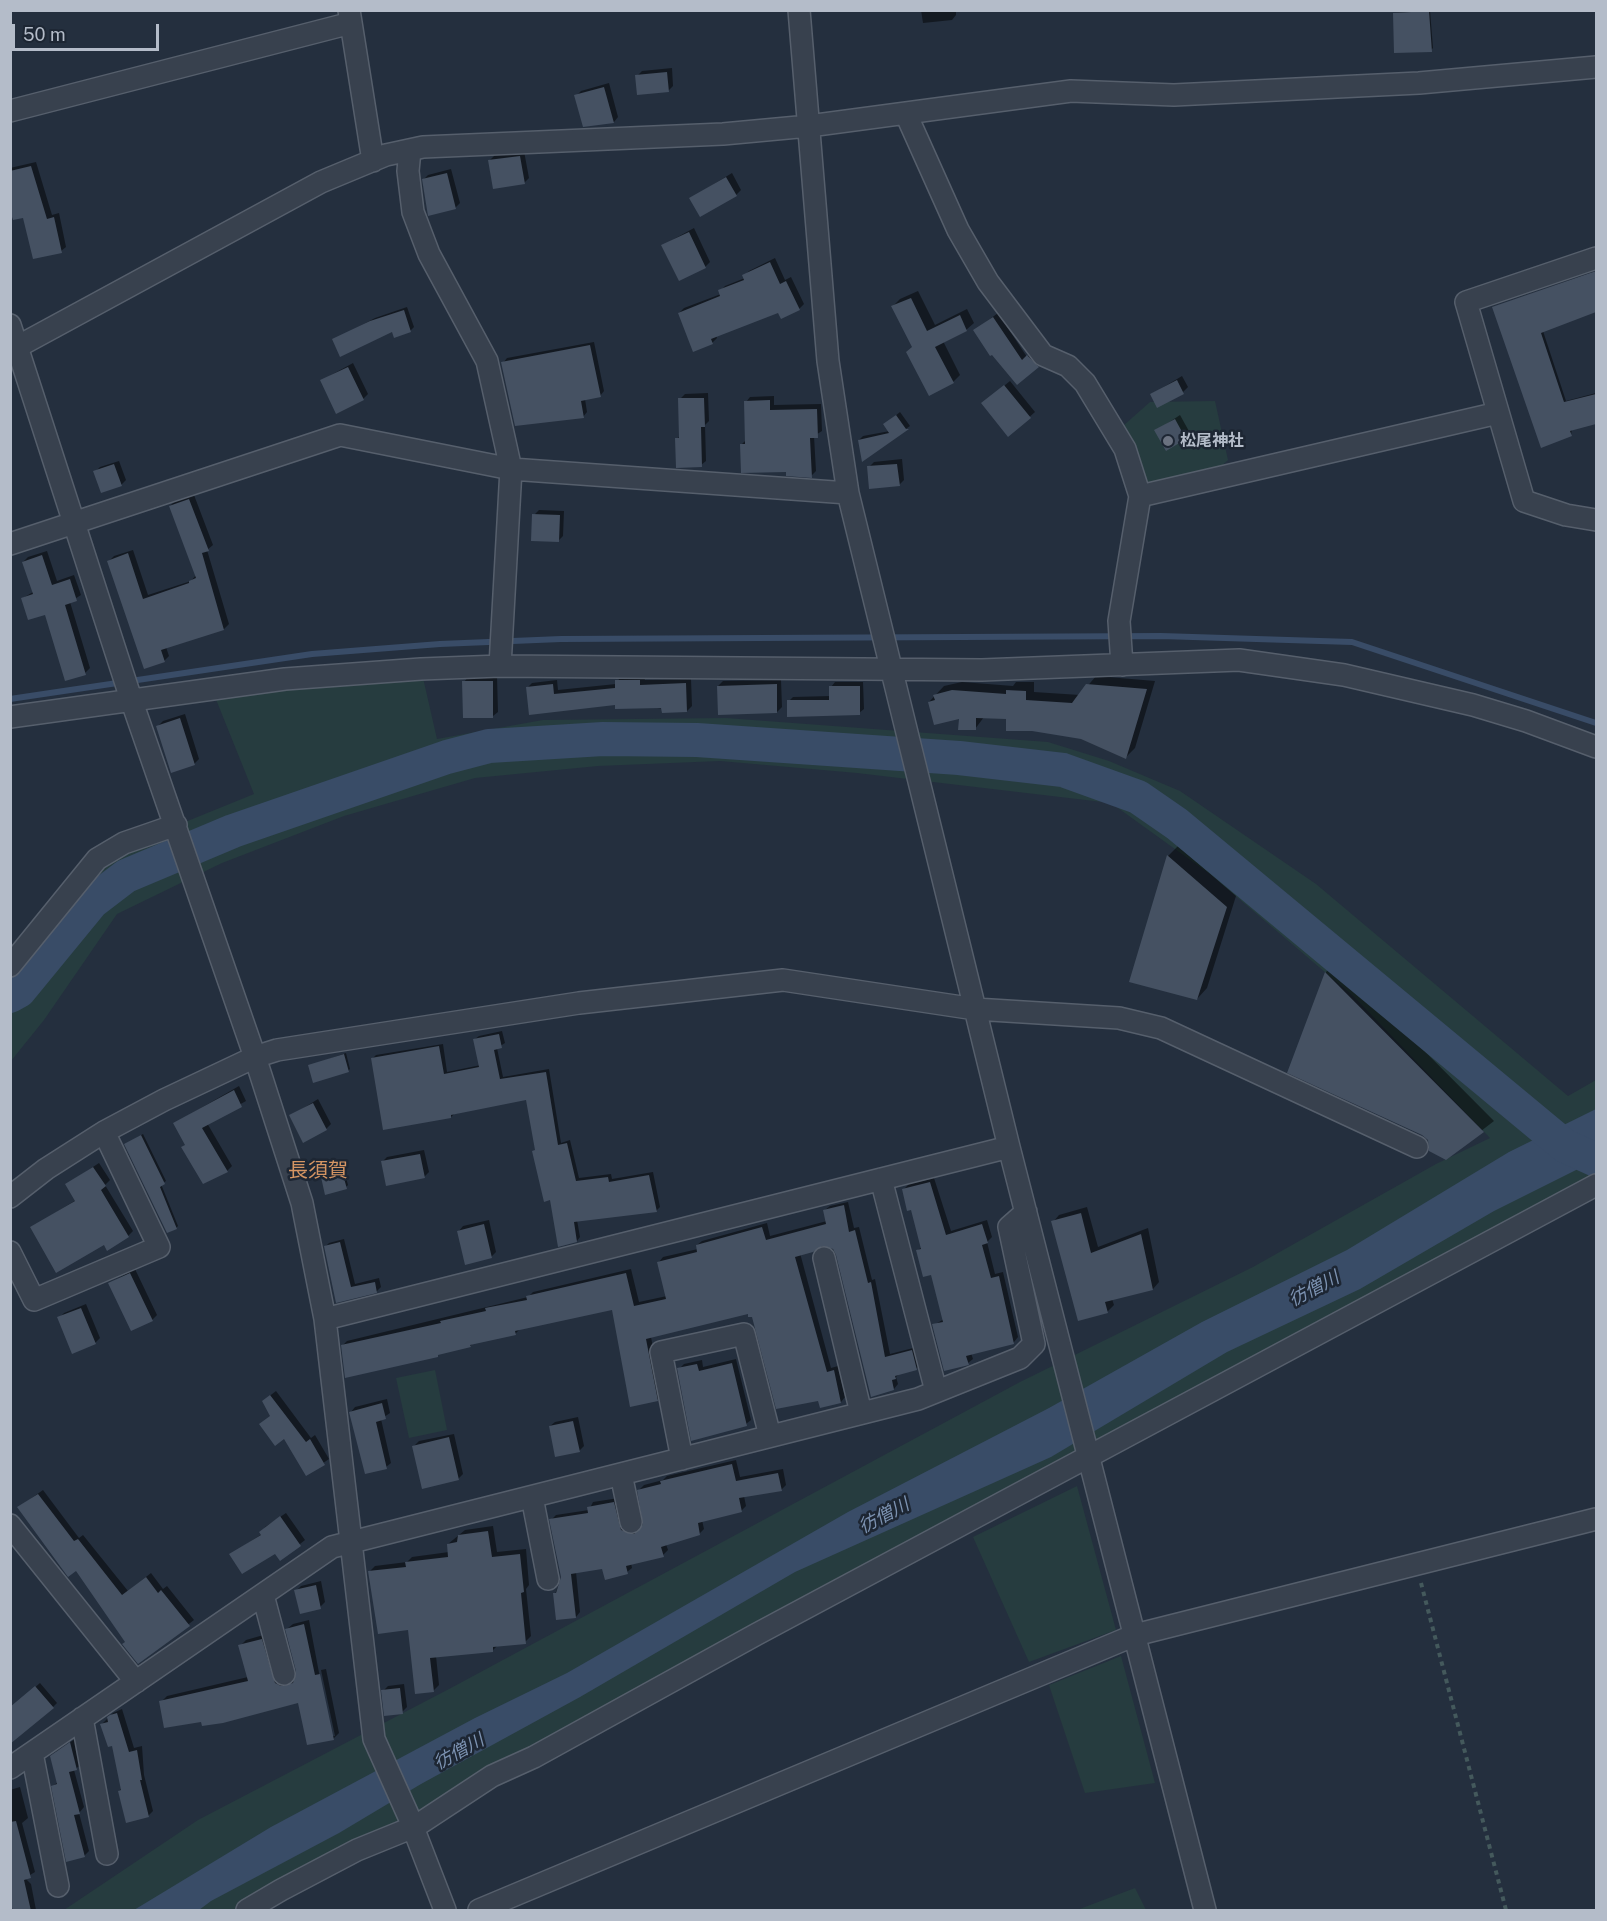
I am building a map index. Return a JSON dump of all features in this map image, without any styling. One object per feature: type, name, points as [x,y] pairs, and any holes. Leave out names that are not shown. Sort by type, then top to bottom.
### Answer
[{"type":"street","points":[[799,10],[828,361],[848,493],[894,670],[1026,1212],[1205,1911]]},
{"type":"street","points":[[10,111],[350,17],[373,161]]},
{"type":"street","points":[[445,1911],[410,1821],[374,1739],[324,1319],[302,1203],[255,1057],[131,699],[76,523],[13,336],[321,182],[373,161],[423,147],[672,138],[809,126],[1071,91],[1162,96],[1419,83],[1596,67]]},
{"type":"street","points":[[906,114],[958,230],[988,282],[1042,355],[1068,366],[1085,383],[1125,449],[1140,496],[1119,621],[1122,665]]},
{"type":"street","points":[[410,150],[408,171],[413,212],[429,254],[487,361],[511,469],[500,666]]},
{"type":"street","points":[[1596,258],[1466,302],[1524,501],[1566,515],[1596,520]]},
{"type":"street","points":[[1140,496],[1498,413]]},
{"type":"street","points":[[10,544],[340,435],[511,469],[848,493]]},
{"type":"street","points":[[10,717],[285,679],[500,666],[894,670],[1239,660],[1300,667],[1473,705],[1527,721],[1596,747]]},
{"type":"street","points":[[10,966],[97,859],[124,843],[176,825]]},
{"type":"street","points":[[10,1197],[46,1169],[104,1132],[164,1100],[255,1057],[289,1048],[568,1005],[783,980],[975,1009],[1119,1018],[1161,1028],[1417,1147]]},
{"type":"street","points":[[10,1252],[34,1300],[159,1247],[104,1132]]},
{"type":"street","points":[[324,1319],[1010,1147]]},
{"type":"street","points":[[881,1179],[936,1391]]},
{"type":"street","points":[[247,1911],[290,1885],[475,1789],[492,1776],[534,1757],[1089,1452],[1596,1185]]},
{"type":"street","points":[[10,1768],[332,1547],[918,1399],[1020,1358],[1034,1344],[1009,1227],[1026,1212]]},
{"type":"street","points":[[824,1258],[861,1413]]},
{"type":"street","points":[[682,1459],[661,1352],[744,1334],[770,1436]]},
{"type":"street","points":[[621,1474],[632,1522]]},
{"type":"street","points":[[532,1497],[548,1579]]},
{"type":"street","points":[[479,1911],[1135,1635],[1596,1519]]},
{"type":"street","points":[[10,1525],[136,1682]]},
{"type":"street","points":[[263,1595],[284,1674]]},
{"type":"street","points":[[82,1718],[107,1854]]},
{"type":"street","points":[[32,1753],[58,1886]]},
{"type":"path","points":[[1417,1564],[1506,1911]]},
{"type":"green space","points":[[1215,401],[1228,460],[1206,481],[1140,496],[1115,433],[1150,402]]},
{"type":"green space","points":[[421,669],[437,739],[543,720],[726,718],[1048,742],[1109,761],[1180,791],[1316,884],[1568,1096],[1596,1080],[1596,1185],[529,1759],[343,1848],[243,1910],[64,1910],[198,1820],[449,1689],[1020,1382],[1253,1267],[1436,1164],[1490,1138],[1353,996],[1211,875],[1111,803],[857,773],[720,761],[598,766],[475,778],[344,816],[222,863],[117,914],[44,1020],[11,1061],[11,966],[104,855],[254,794],[213,692]]},
{"type":"green space","points":[[435,1370],[447,1430],[409,1438],[396,1378]]},
{"type":"green space","points":[[1077,1486],[1116,1630],[1029,1662],[973,1537]]},
{"type":"green space","points":[[1121,1656],[1155,1783],[1085,1793],[1049,1685]]},
{"type":"green space","points":[[1135,1888],[1146,1910],[1077,1910]]},
{"type":"water","name":"彷僧川","points":[[1596,1109],[1596,1160],[1494,1211],[1360,1289],[1227,1352],[1051,1457],[795,1572],[580,1697],[421,1784],[339,1833],[211,1901],[199,1910],[134,1910],[271,1827],[475,1718],[567,1673],[848,1512],[1049,1408],[1202,1322],[1347,1250],[1509,1152]]},
{"type":"building","points":[[1429,11],[1432,52],[1394,53],[1393,13]]},
{"type":"building","points":[[667,72],[669,92],[637,95],[635,75]]},
{"type":"building","points":[[604,87],[614,123],[583,127],[574,95]]},
{"type":"building","points":[[520,156],[525,184],[493,189],[488,160]]},
{"type":"building","points":[[31,166],[47,219],[54,217],[62,253],[33,259],[23,218],[13,220],[10,211],[10,171]]},
{"type":"building","points":[[447,173],[456,209],[428,216],[422,179]]},
{"type":"building","points":[[726,177],[737,196],[700,217],[689,198]]},
{"type":"building","points":[[689,232],[706,268],[679,281],[661,245]]},
{"type":"building","points":[[770,262],[780,284],[786,281],[800,310],[781,319],[778,313],[711,339],[713,344],[693,352],[678,313],[720,296],[718,290],[744,280],[742,275]]},
{"type":"building","points":[[1596,271],[1596,312],[1541,333],[1564,402],[1596,394],[1596,424],[1570,431],[1572,436],[1541,448],[1492,307]]},
{"type":"building","points":[[911,298],[927,331],[960,315],[967,331],[935,347],[954,383],[929,396],[906,352],[912,347],[891,306]]},
{"type":"building","points":[[404,310],[411,332],[394,338],[392,332],[340,357],[332,339],[370,321]]},
{"type":"building","points":[[993,317],[1022,360],[1027,355],[1039,367],[1017,385],[992,355],[990,356],[973,330]]},
{"type":"building","points":[[590,345],[601,397],[581,401],[584,418],[515,426],[501,362]]},
{"type":"building","points":[[348,367],[364,400],[336,414],[320,380]]},
{"type":"building","points":[[1177,380],[1184,394],[1157,408],[1150,394]]},
{"type":"building","points":[[1004,385],[1031,418],[1008,437],[981,403]]},
{"type":"building","points":[[678,398],[704,398],[705,427],[701,427],[702,467],[676,468],[675,438],[679,438]]},
{"type":"building","points":[[770,400],[770,410],[817,409],[818,438],[810,438],[812,478],[786,476],[786,472],[741,473],[740,444],[745,444],[744,401]]},
{"type":"building","points":[[896,415],[906,429],[909,429],[862,462],[858,440],[889,433],[883,424]]},
{"type":"building","points":[[1175,419],[1186,439],[1166,451],[1154,430]]},
{"type":"building","points":[[114,464],[122,486],[101,493],[93,471]]},
{"type":"building","points":[[897,464],[900,486],[869,489],[867,466]]},
{"type":"building","points":[[189,499],[209,551],[202,553],[224,630],[161,650],[165,662],[144,669],[107,561],[128,553],[143,599],[189,583],[196,578],[169,506]]},
{"type":"building","points":[[532,514],[560,515],[559,542],[531,541]]},
{"type":"building","points":[[42,555],[52,585],[70,579],[77,601],[65,605],[86,675],[65,681],[45,615],[28,620],[21,598],[33,594],[22,562]]},
{"type":"building","points":[[615,680],[640,680],[640,685],[686,683],[687,712],[662,713],[661,708],[615,709],[615,705],[529,715],[526,687],[553,684],[554,694],[615,688]]},
{"type":"building","points":[[462,681],[493,681],[493,718],[463,718]]},
{"type":"building","points":[[777,684],[777,713],[718,715],[717,686]]},
{"type":"building","points":[[1086,684],[1147,689],[1126,759],[1081,739],[1032,731],[1006,731],[1006,719],[976,718],[976,730],[958,730],[959,719],[934,725],[928,702],[935,700],[933,695],[952,690],[1006,694],[1006,690],[1026,691],[1026,700],[1072,703]]},
{"type":"building","points":[[829,686],[860,686],[860,715],[787,717],[787,700],[829,700]]},
{"type":"building","points":[[180,718],[195,765],[171,773],[156,726]]},
{"type":"building","points":[[1167,855],[1227,907],[1197,1000],[1129,982]]},
{"type":"building","points":[[1325,972],[1484,1132],[1446,1160],[1429,1151],[1428,1140],[1422,1135],[1287,1073]]},
{"type":"building","points":[[499,1034],[502,1048],[494,1050],[500,1079],[546,1072],[558,1145],[567,1143],[576,1181],[608,1177],[609,1182],[649,1175],[657,1212],[574,1222],[577,1242],[558,1247],[550,1200],[544,1202],[532,1151],[535,1150],[526,1100],[451,1115],[451,1118],[383,1130],[371,1058],[439,1046],[444,1074],[479,1067],[473,1039]]},
{"type":"building","points":[[344,1054],[349,1072],[313,1083],[308,1065]]},
{"type":"building","points":[[234,1090],[242,1107],[202,1128],[228,1172],[203,1184],[181,1147],[185,1145],[173,1123]]},
{"type":"building","points":[[313,1103],[327,1130],[303,1143],[289,1115]]},
{"type":"building","points":[[141,1135],[165,1184],[160,1187],[177,1229],[167,1233],[124,1144]]},
{"type":"building","points":[[420,1154],[425,1178],[386,1186],[381,1161]]},
{"type":"building","points":[[93,1167],[106,1186],[101,1190],[129,1237],[107,1251],[104,1245],[56,1273],[30,1227],[75,1201],[65,1184]]},
{"type":"building","points":[[342,1171],[347,1189],[325,1195],[321,1177]]},
{"type":"building","points":[[930,1182],[946,1235],[982,1224],[988,1243],[982,1245],[991,1278],[999,1276],[1014,1344],[966,1356],[969,1365],[944,1371],[932,1324],[943,1322],[931,1275],[923,1277],[916,1250],[921,1249],[911,1210],[907,1211],[902,1189]]},
{"type":"building","points":[[844,1205],[849,1232],[855,1230],[868,1283],[871,1282],[885,1357],[912,1350],[917,1370],[895,1376],[896,1379],[892,1380],[894,1390],[871,1397],[836,1255],[833,1249],[822,1246],[813,1252],[795,1257],[827,1372],[834,1370],[841,1403],[820,1408],[818,1401],[776,1409],[752,1317],[748,1317],[748,1314],[646,1339],[658,1401],[630,1407],[612,1310],[515,1331],[516,1335],[470,1345],[471,1347],[438,1355],[438,1357],[345,1378],[341,1345],[441,1323],[440,1321],[486,1311],[485,1308],[527,1300],[526,1296],[626,1273],[634,1306],[666,1299],[657,1262],[697,1252],[696,1245],[762,1227],[766,1240],[826,1224],[823,1210]]},
{"type":"building","points":[[1081,1213],[1091,1253],[1141,1234],[1153,1290],[1105,1302],[1108,1313],[1078,1321],[1051,1221]]},
{"type":"building","points":[[484,1224],[492,1258],[465,1265],[457,1231]]},
{"type":"building","points":[[340,1242],[351,1287],[375,1282],[377,1293],[336,1303],[324,1246]]},
{"type":"building","points":[[130,1273],[153,1321],[131,1331],[108,1283]]},
{"type":"building","points":[[81,1308],[96,1344],[72,1354],[57,1317]]},
{"type":"building","points":[[732,1363],[747,1426],[691,1441],[677,1368],[697,1364],[699,1371]]},
{"type":"building","points":[[270,1395],[306,1442],[310,1439],[325,1465],[306,1476],[284,1439],[275,1446],[259,1424],[270,1416],[262,1401]]},
{"type":"building","points":[[382,1403],[386,1419],[376,1422],[387,1469],[365,1474],[349,1412]]},
{"type":"building","points":[[573,1421],[580,1452],[555,1457],[549,1426]]},
{"type":"building","points":[[449,1437],[459,1480],[422,1489],[412,1446]]},
{"type":"building","points":[[732,1464],[736,1481],[778,1473],[782,1491],[739,1498],[742,1512],[698,1523],[700,1535],[661,1547],[664,1557],[626,1566],[628,1574],[605,1580],[602,1569],[571,1574],[576,1618],[556,1620],[553,1593],[556,1593],[561,1577],[549,1519],[588,1513],[587,1507],[614,1502],[621,1530],[634,1534],[643,1525],[637,1490],[661,1484],[660,1481]]},
{"type":"building","points":[[38,1494],[74,1541],[78,1539],[122,1595],[146,1577],[158,1593],[161,1590],[190,1626],[138,1664],[122,1644],[125,1642],[76,1571],[68,1577],[17,1507]]},
{"type":"building","points":[[280,1516],[301,1546],[280,1561],[275,1554],[242,1574],[229,1554],[261,1535],[259,1532]]},
{"type":"building","points":[[488,1531],[492,1557],[520,1554],[526,1644],[493,1647],[493,1652],[430,1658],[434,1692],[415,1694],[408,1630],[378,1634],[368,1571],[406,1567],[405,1562],[448,1557],[447,1544],[457,1542],[458,1535]]},
{"type":"building","points":[[316,1585],[321,1609],[300,1614],[294,1590]]},
{"type":"building","points":[[304,1624],[315,1675],[320,1674],[334,1740],[307,1745],[298,1703],[223,1723],[202,1726],[201,1722],[164,1728],[159,1701],[248,1681],[238,1645],[262,1639],[275,1683],[281,1686],[293,1683],[296,1671],[285,1629]]},
{"type":"building","points":[[35,1686],[54,1708],[10,1744],[10,1707]]},
{"type":"building","points":[[400,1688],[403,1714],[384,1716],[381,1690]]},
{"type":"building","points":[[117,1713],[129,1752],[137,1750],[142,1780],[140,1780],[149,1817],[126,1823],[118,1791],[121,1790],[112,1746],[108,1747],[100,1724],[108,1722],[107,1717]]},
{"type":"building","points":[[70,1742],[77,1770],[69,1772],[80,1814],[74,1815],[85,1857],[66,1862],[51,1786],[57,1784],[50,1756]]},
{"type":"building","points":[[16,1821],[31,1878],[24,1880],[31,1911],[13,1911],[10,1901],[10,1822]]},
{"type":"waterway","points":[[10,699],[312,654],[440,644],[561,639],[1161,636],[1352,642],[1596,723]]},
{"type":"waterway","points":[[10,996],[19,991],[92,902],[126,876],[233,831],[447,757],[489,746],[603,739],[697,740],[959,758],[1063,770],[1138,797],[1177,824],[1565,1146],[1596,1160]]},
{"type":"place","name":"松尾神社","points":[[1168,441]]},
{"type":"district","name":"長須賀","points":[[318,1171]]}]
